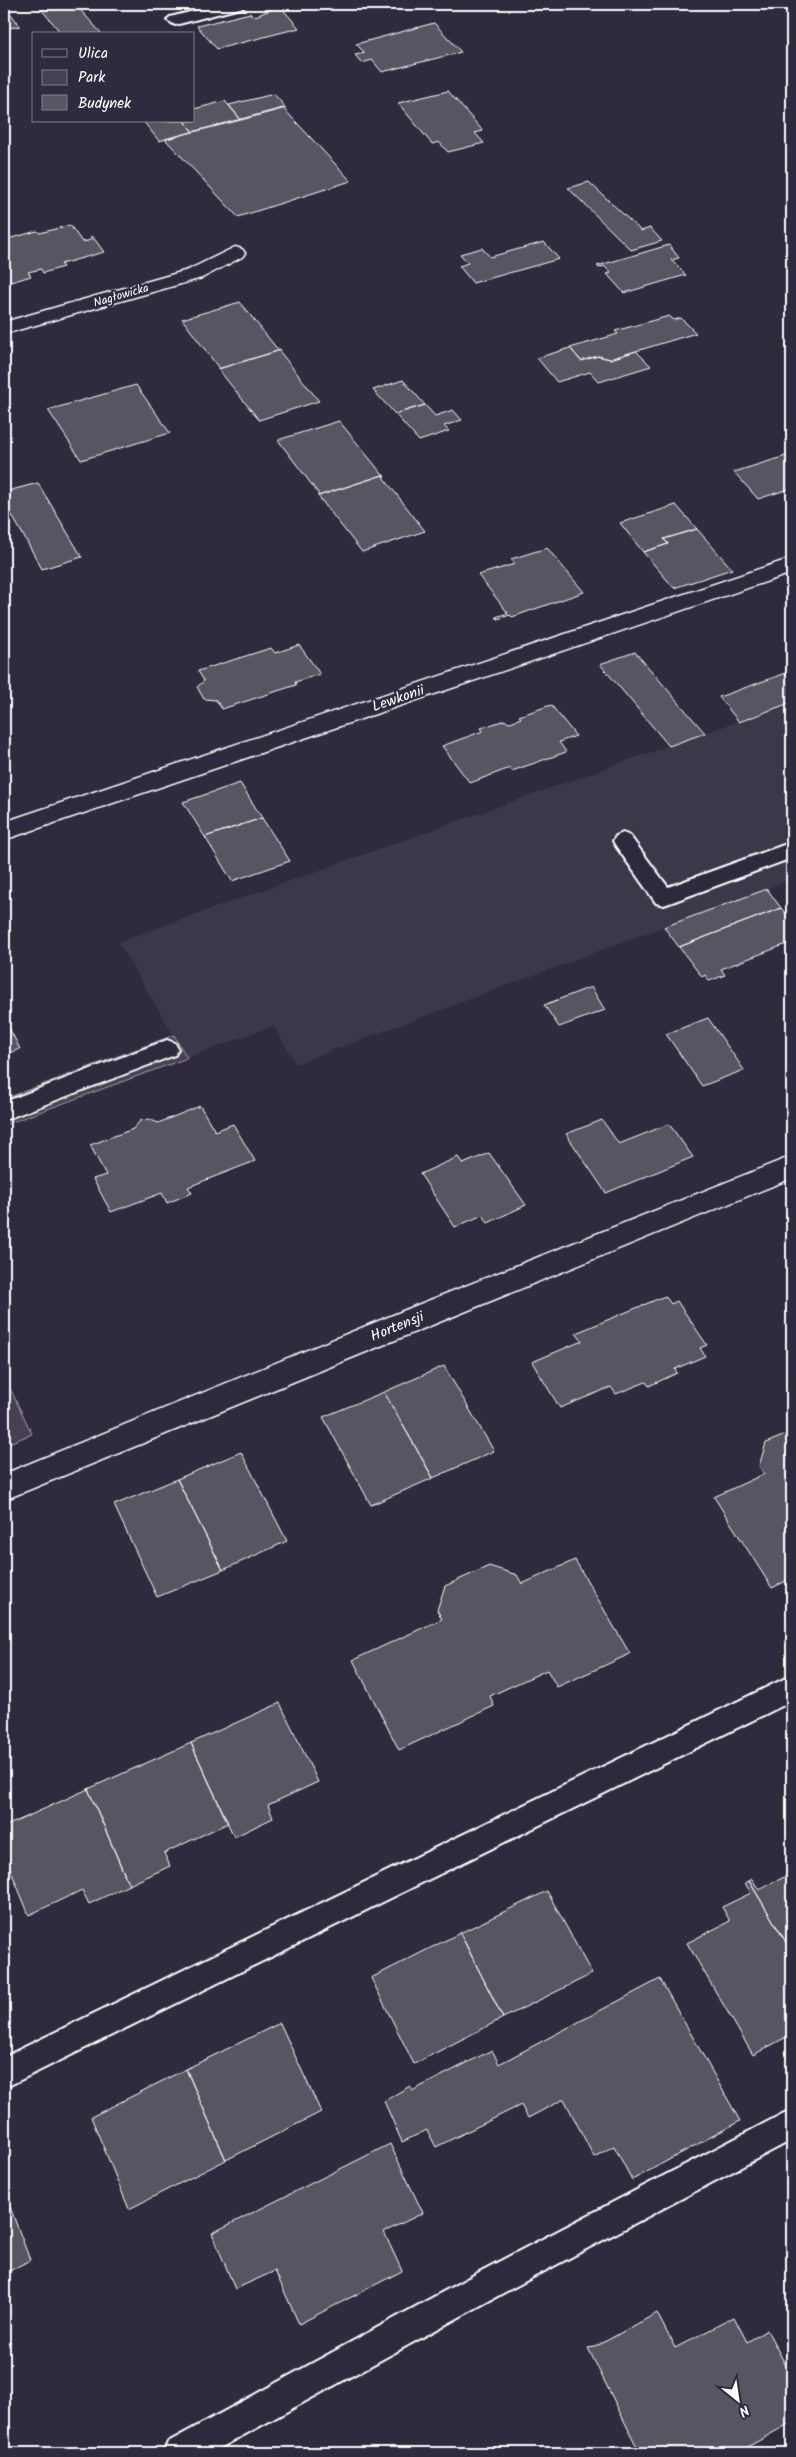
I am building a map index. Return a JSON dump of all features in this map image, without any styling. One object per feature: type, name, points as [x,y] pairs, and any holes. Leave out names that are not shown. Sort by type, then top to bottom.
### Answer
[{"type":"street","name":"Nagłowicka","points":[[4,328],[195,274],[235,253]]},
{"type":"street","name":"Lewkonii","points":[[4,831],[792,565]]},
{"type":"street","name":"Hortensji","points":[[4,1487],[425,1314],[792,1168]]},
{"type":"lane","points":[[175,20],[239,4]]},
{"type":"lane","points":[[623,841],[664,897],[792,850]]},
{"type":"lane","points":[[4,1111],[167,1049]]},
{"type":"lane","points":[[4,2072],[792,1688]]},
{"type":"lane","points":[[179,2453],[494,2281],[792,2124]]},
{"type":"shaded area","points":[[792,702],[792,879],[296,1064],[273,1026],[187,1058],[118,942]]},
{"type":"green space","points":[[174,1035],[187,1058],[4,1125],[4,1099]]},
{"type":"green space","points":[[4,1376],[32,1434],[4,1445]]},
{"type":"building","points":[[59,4],[75,4],[100,32],[60,32],[41,9]]},
{"type":"building","points":[[5,6],[20,26],[4,29]]},
{"type":"building","points":[[280,6],[299,28],[217,49],[197,26],[250,13],[253,17]]},
{"type":"building","points":[[434,23],[461,52],[382,72],[372,60],[362,63],[355,55],[365,53],[356,44]]},
{"type":"building","points":[[448,91],[483,131],[475,133],[484,143],[448,152],[439,142],[432,144],[398,103]]},
{"type":"building","points":[[274,94],[286,108],[241,120],[229,105]]},
{"type":"building","points":[[225,101],[241,120],[193,132],[185,122],[195,122],[195,109]]},
{"type":"building","points":[[283,108],[351,181],[238,217],[165,139]]},
{"type":"building","points":[[144,122],[185,122],[193,132],[159,141]]},
{"type":"building","points":[[589,182],[641,231],[650,228],[662,241],[631,250],[568,188]]},
{"type":"building","points":[[70,225],[82,242],[92,240],[90,237],[93,237],[104,252],[61,264],[63,267],[43,273],[41,269],[28,272],[31,276],[11,282],[9,279],[4,280],[4,240]]},
{"type":"building","points":[[544,242],[559,259],[473,283],[459,266],[468,263],[460,254],[482,248],[490,257]]},
{"type":"building","points":[[669,245],[679,258],[671,260],[686,275],[624,293],[607,274],[611,273],[604,266],[599,268],[597,266]]},
{"type":"building","points":[[240,302],[278,350],[281,350],[218,369],[182,319]]},
{"type":"building","points":[[669,316],[674,320],[681,318],[696,333],[610,359],[598,356],[581,361],[570,348],[618,334],[615,331]]},
{"type":"building","points":[[570,348],[581,361],[598,356],[610,359],[636,351],[651,366],[599,382],[590,372],[557,382],[537,358]]},
{"type":"building","points":[[281,350],[280,352],[319,401],[259,420],[218,369]]},
{"type":"building","points":[[403,380],[425,405],[395,414],[373,390]]},
{"type":"building","points":[[136,385],[170,433],[81,460],[48,410]]},
{"type":"building","points":[[425,405],[435,416],[453,410],[462,420],[444,426],[449,431],[419,441],[395,414]]},
{"type":"building","points":[[339,421],[383,475],[318,496],[318,493],[278,440]]},
{"type":"building","points":[[792,454],[792,488],[758,499],[734,472]]},
{"type":"building","points":[[383,475],[425,531],[362,552],[318,496]]},
{"type":"building","points":[[38,483],[82,557],[42,569],[4,501],[4,492]]},
{"type":"building","points":[[676,505],[697,529],[664,539],[668,544],[643,552],[620,523]]},
{"type":"building","points":[[697,529],[732,569],[674,588],[643,552],[668,544],[664,539]]},
{"type":"building","points":[[547,548],[584,592],[512,617],[510,615],[498,619],[496,617],[508,613],[478,575],[515,564],[511,559]]},
{"type":"building","points":[[299,645],[320,674],[295,682],[296,685],[222,709],[216,700],[204,699],[197,687],[204,681],[198,671],[271,648],[275,653]]},
{"type":"building","points":[[635,652],[705,733],[669,746],[600,664]]},
{"type":"building","points":[[792,671],[792,702],[739,722],[719,697]]},
{"type":"building","points":[[551,705],[576,736],[559,742],[566,752],[512,771],[510,768],[470,783],[442,746],[483,731],[481,728],[505,720],[508,723],[521,718],[519,716]]},
{"type":"building","points":[[240,783],[262,818],[205,837],[183,802]]},
{"type":"building","points":[[262,818],[290,861],[232,881],[205,837]]},
{"type":"building","points":[[767,889],[781,908],[679,947],[664,927]]},
{"type":"building","points":[[781,908],[792,921],[792,942],[721,969],[725,975],[709,981],[705,975],[702,977],[679,947]]},
{"type":"building","points":[[591,987],[605,1010],[559,1027],[544,1005]]},
{"type":"building","points":[[4,1018],[20,1049],[4,1055]]},
{"type":"building","points":[[708,1018],[744,1070],[702,1086],[666,1034]]},
{"type":"building","points":[[200,1106],[215,1131],[233,1124],[255,1161],[188,1187],[192,1193],[167,1203],[162,1193],[111,1212],[93,1179],[106,1175],[90,1145],[133,1129],[141,1120],[149,1119],[158,1123]]},
{"type":"building","points":[[602,1120],[619,1144],[669,1124],[693,1157],[606,1193],[566,1134]]},
{"type":"building","points":[[489,1153],[526,1205],[488,1223],[483,1215],[455,1227],[420,1174],[458,1157],[463,1164]]},
{"type":"building","points":[[665,1296],[671,1304],[677,1301],[707,1345],[700,1348],[705,1356],[675,1369],[677,1373],[649,1386],[646,1382],[616,1394],[611,1387],[560,1408],[532,1362],[582,1341],[576,1333]]},
{"type":"building","points":[[444,1366],[494,1451],[433,1478],[384,1392]]},
{"type":"building","points":[[384,1392],[433,1478],[371,1505],[323,1417]]},
{"type":"building","points":[[792,1432],[792,1578],[772,1588],[714,1497],[764,1474],[759,1466],[766,1443]]},
{"type":"building","points":[[241,1452],[287,1541],[223,1570],[177,1479]]},
{"type":"building","points":[[177,1479],[223,1570],[157,1597],[114,1505]]},
{"type":"building","points":[[575,1560],[630,1654],[557,1687],[547,1670],[490,1696],[494,1706],[399,1750],[353,1660],[442,1619],[437,1610],[445,1586],[489,1566],[517,1575],[522,1584]]},
{"type":"building","points":[[280,1703],[318,1782],[268,1805],[273,1818],[234,1837],[191,1743]]},
{"type":"building","points":[[191,1743],[228,1823],[164,1853],[170,1866],[129,1885],[88,1789]]},
{"type":"building","points":[[88,1789],[129,1885],[89,1904],[82,1890],[29,1915],[4,1854],[4,1827]]},
{"type":"building","points":[[788,1875],[792,1881],[792,1952],[749,1881],[752,1879],[759,1890]]},
{"type":"building","points":[[749,1881],[792,1952],[792,2034],[753,2055],[687,1943],[730,1921],[722,1907],[751,1893],[745,1883]]},
{"type":"building","points":[[547,1891],[592,1974],[503,2018],[460,1933]]},
{"type":"building","points":[[460,1933],[503,2018],[414,2064],[371,1978]]},
{"type":"building","points":[[660,1979],[740,2121],[632,2180],[614,2146],[594,2157],[564,2099],[528,2118],[521,2105],[436,2147],[427,2130],[402,2142],[384,2101],[410,2086],[412,2091],[492,2050],[499,2064]]},
{"type":"building","points":[[280,2023],[321,2112],[226,2160],[186,2069]]},
{"type":"building","points":[[186,2069],[226,2160],[129,2209],[91,2117]]},
{"type":"building","points":[[390,2144],[423,2213],[384,2232],[402,2271],[299,2324],[275,2271],[235,2289],[212,2233]]},
{"type":"building","points":[[4,2191],[30,2260],[4,2274]]},
{"type":"building","points":[[657,2313],[675,2348],[734,2317],[747,2342],[767,2330],[792,2377],[792,2422],[737,2453],[640,2453],[588,2348],[595,2347]]}]
